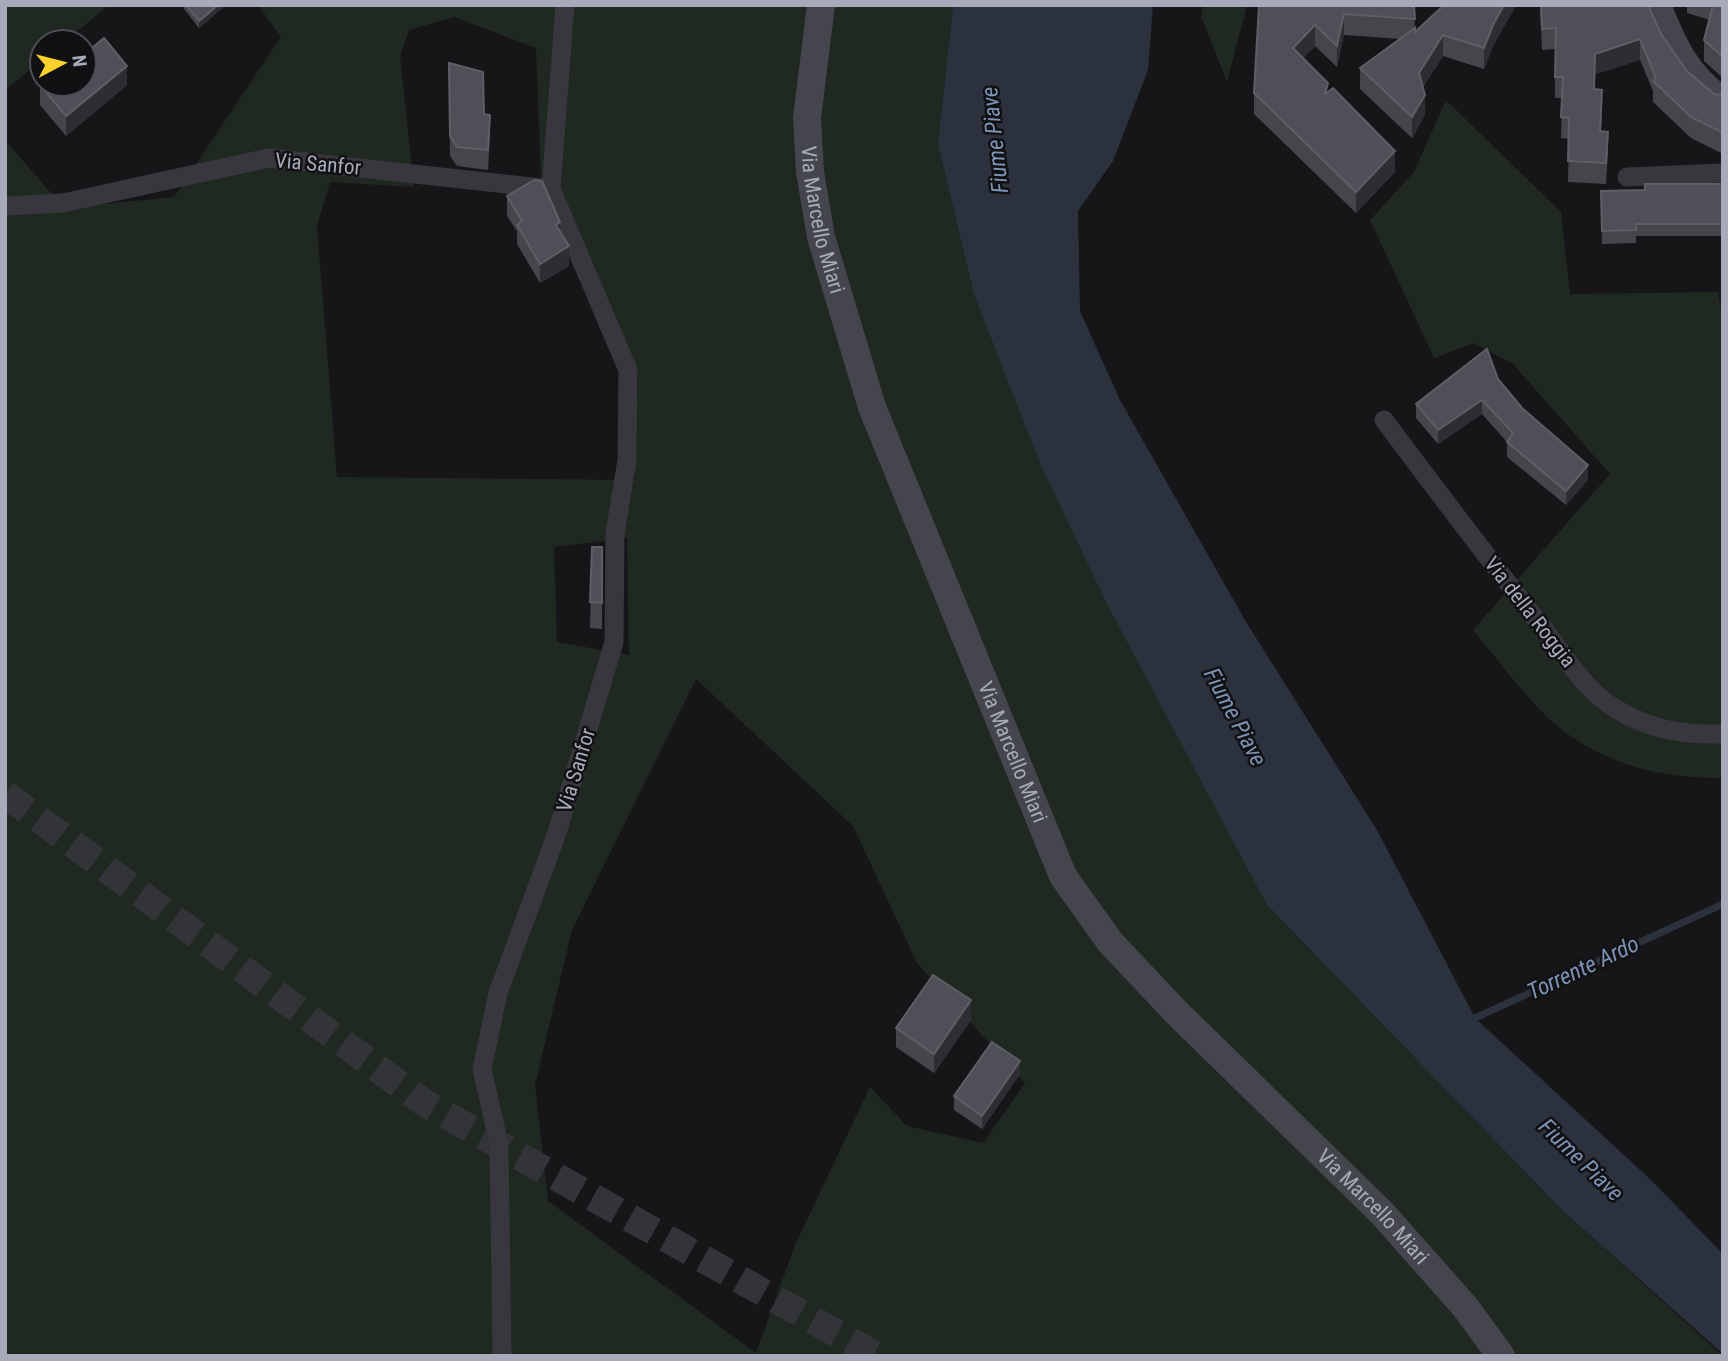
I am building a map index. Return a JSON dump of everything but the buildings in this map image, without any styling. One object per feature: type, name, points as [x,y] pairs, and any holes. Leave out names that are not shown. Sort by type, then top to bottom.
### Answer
[{"type":"street","name":"Via Sanfor","points":[[502,1356],[499,1144],[482,1069],[498,993],[557,833],[614,642],[615,534],[627,460],[628,370],[551,189],[565,5]]},
{"type":"street","name":"Via Marcello Miari","points":[[821,5],[811,62],[807,118],[810,172],[821,237],[872,407],[1063,876],[1110,942],[1177,1013],[1382,1213],[1466,1308],[1501,1356]]},
{"type":"street","points":[[1657,5],[1682,61],[1695,79],[1723,101]]},
{"type":"street","name":"Via Sanfor","points":[[5,206],[63,204],[269,158],[551,189]]},
{"type":"street","points":[[1627,177],[1723,173]]},
{"type":"street","name":"Via della Roggia","points":[[1384,420],[1585,681],[1614,708],[1647,726],[1685,735],[1723,734]]},
{"type":"shaded area","points":[[5,5],[109,5],[81,28],[28,28],[28,71],[5,90]]},
{"type":"shaded area","points":[[258,5],[953,5],[938,143],[1267,905],[1563,1211],[1723,1356],[5,1356],[5,140],[64,208],[174,197],[281,37]],"holes":[[[454,17],[536,48],[541,179],[638,376],[634,480],[337,477],[317,226],[330,182],[414,187],[400,56],[409,30]],[[627,538],[629,655],[557,642],[554,547]],[[696,679],[853,826],[917,963],[1025,1083],[983,1143],[907,1126],[870,1087],[795,1245],[756,1353],[548,1201],[535,1085],[572,930]]]},
{"type":"shaded area","points":[[1203,5],[1247,5],[1227,82],[1201,16]]},
{"type":"shaded area","points":[[1446,100],[1561,212],[1570,294],[1718,292],[1723,320],[1723,778],[1699,778],[1651,771],[1628,765],[1585,745],[1546,716],[1473,630],[1610,474],[1513,364],[1474,343],[1434,358],[1370,220],[1414,172]]},
{"type":"water","name":"Fiume Piave","points":[[953,5],[1153,5],[1148,70],[1113,161],[1078,211],[1080,311],[1120,400],[1246,622],[1377,830],[1475,1018],[1651,1180],[1723,1254],[1723,1354],[1563,1211],[1267,905],[1106,602],[1039,461],[974,294],[938,143]]},
{"type":"waterway","name":"Torrente Ardo","points":[[1474,1025],[1475,1018],[1723,904]]},
{"type":"tunnel","points":[[5,794],[426,1104],[877,1356]]}]
